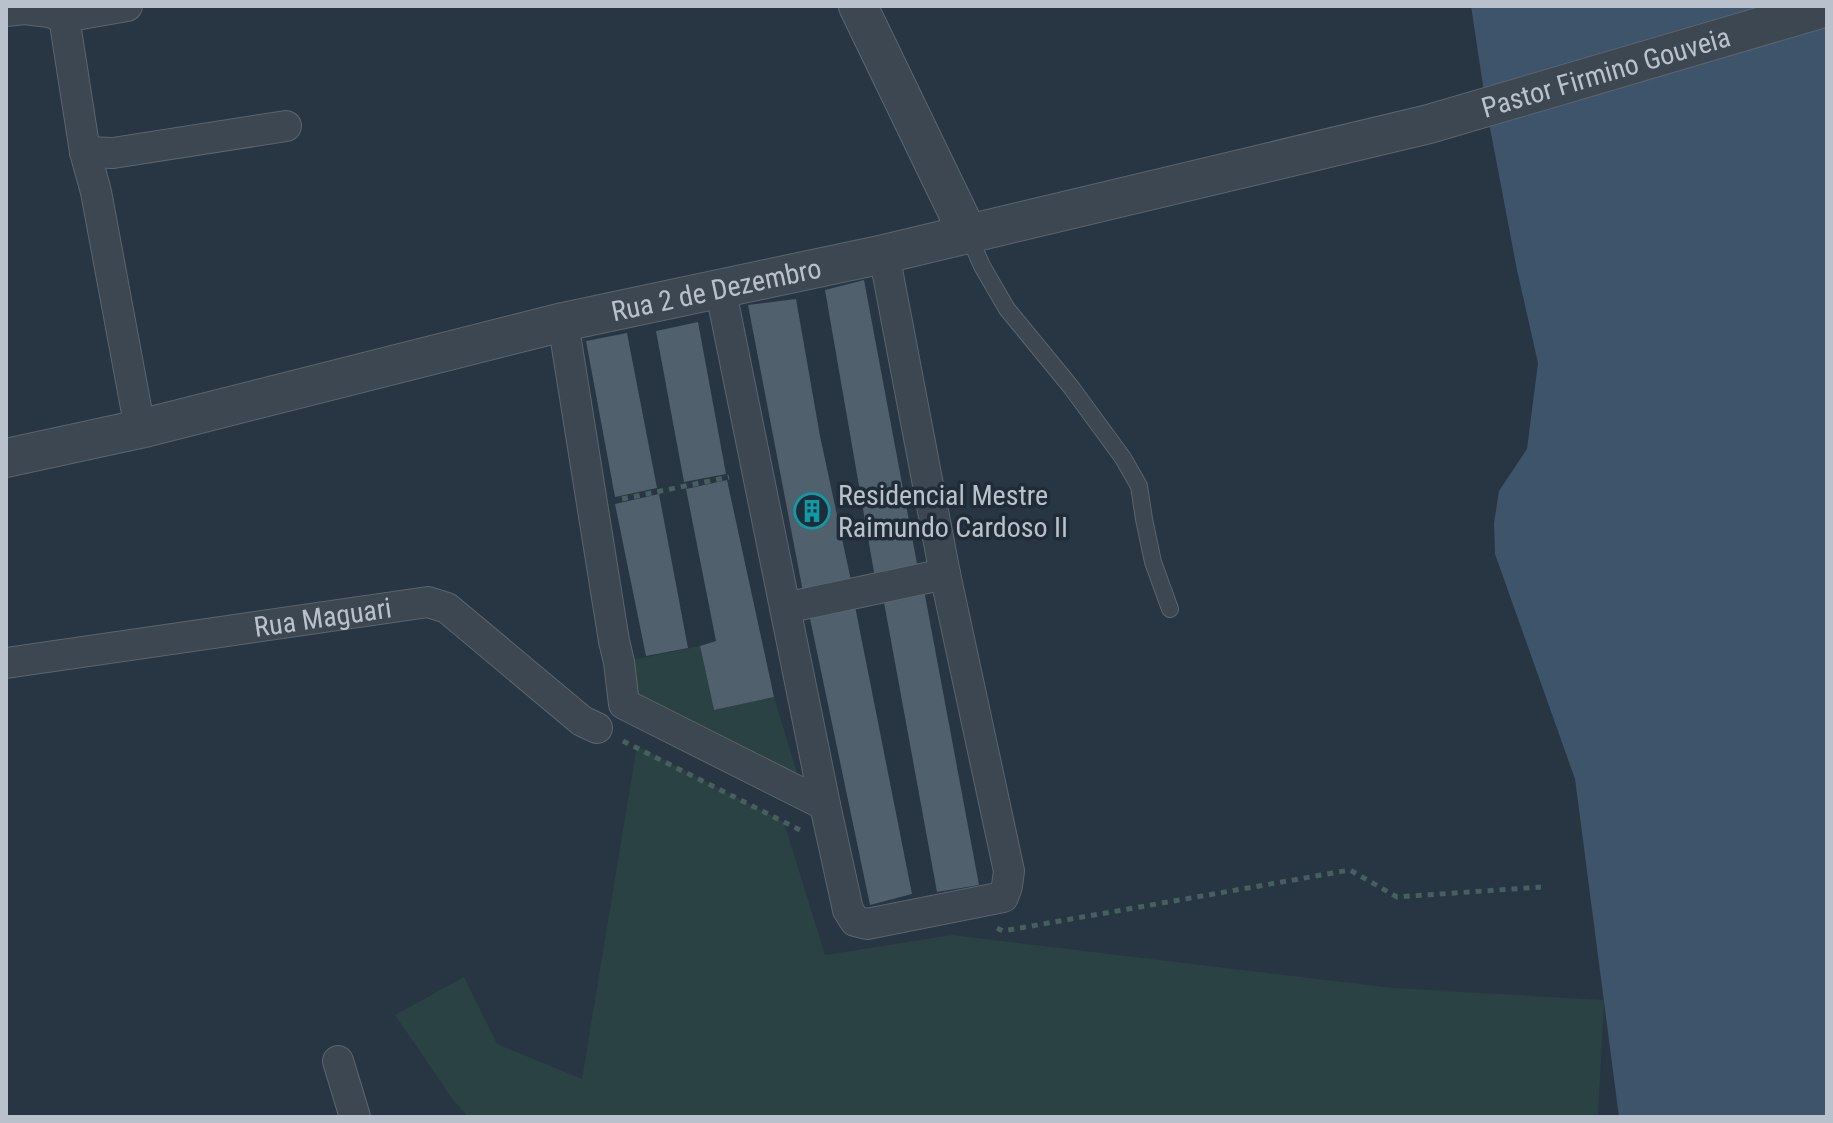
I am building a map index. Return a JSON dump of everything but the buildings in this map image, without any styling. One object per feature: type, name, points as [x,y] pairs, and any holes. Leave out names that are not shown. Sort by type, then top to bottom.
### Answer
[{"type":"street","points":[[6,11],[25,9],[64,17],[127,6]]},
{"type":"street","points":[[858,6],[968,234]]},
{"type":"street","name":"Pastor Firmino Gouveia","points":[[1429,124],[1827,7]]},
{"type":"street","points":[[64,17],[85,152],[96,192],[140,429]]},
{"type":"street","name":"Rua 2 de Dezembro","points":[[6,458],[140,429],[563,322],[884,254],[1429,124]]},
{"type":"street","points":[[85,152],[113,153],[286,126]]},
{"type":"street","points":[[720,287],[848,910],[855,921],[867,924],[1003,897],[1009,871],[945,574],[884,254]]},
{"type":"street","points":[[563,322],[624,704],[825,805]]},
{"type":"street","points":[[785,608],[945,574]]},
{"type":"street","name":"Rua Maguari","points":[[6,663],[428,602],[447,608],[582,721],[597,728]]},
{"type":"street","points":[[338,1061],[355,1117]]},
{"type":"lane","points":[[968,234],[1007,309],[1071,387],[1123,458],[1139,486],[1153,562],[1170,609]]},
{"type":"path","points":[[592,505],[758,470]]},
{"type":"path","points":[[597,728],[800,830]]},
{"type":"path","points":[[953,906],[1003,931],[1350,870],[1397,897],[1541,887]]},
{"type":"green space","points":[[700,646],[714,710],[774,697],[798,776],[640,698],[627,661]]},
{"type":"green space","points":[[637,746],[784,822],[825,955],[952,935],[1393,988],[1604,1000],[1598,1117],[468,1117],[395,1015],[464,977],[497,1044],[582,1079]]},
{"type":"water","points":[[1471,6],[1827,6],[1827,1117],[1619,1117],[1575,779],[1495,554],[1494,523],[1499,491],[1527,449],[1538,363],[1487,112]]},
{"type":"place","name":"Residencial Mestre Raimundo Cardoso II","points":[[812,511]]}]
